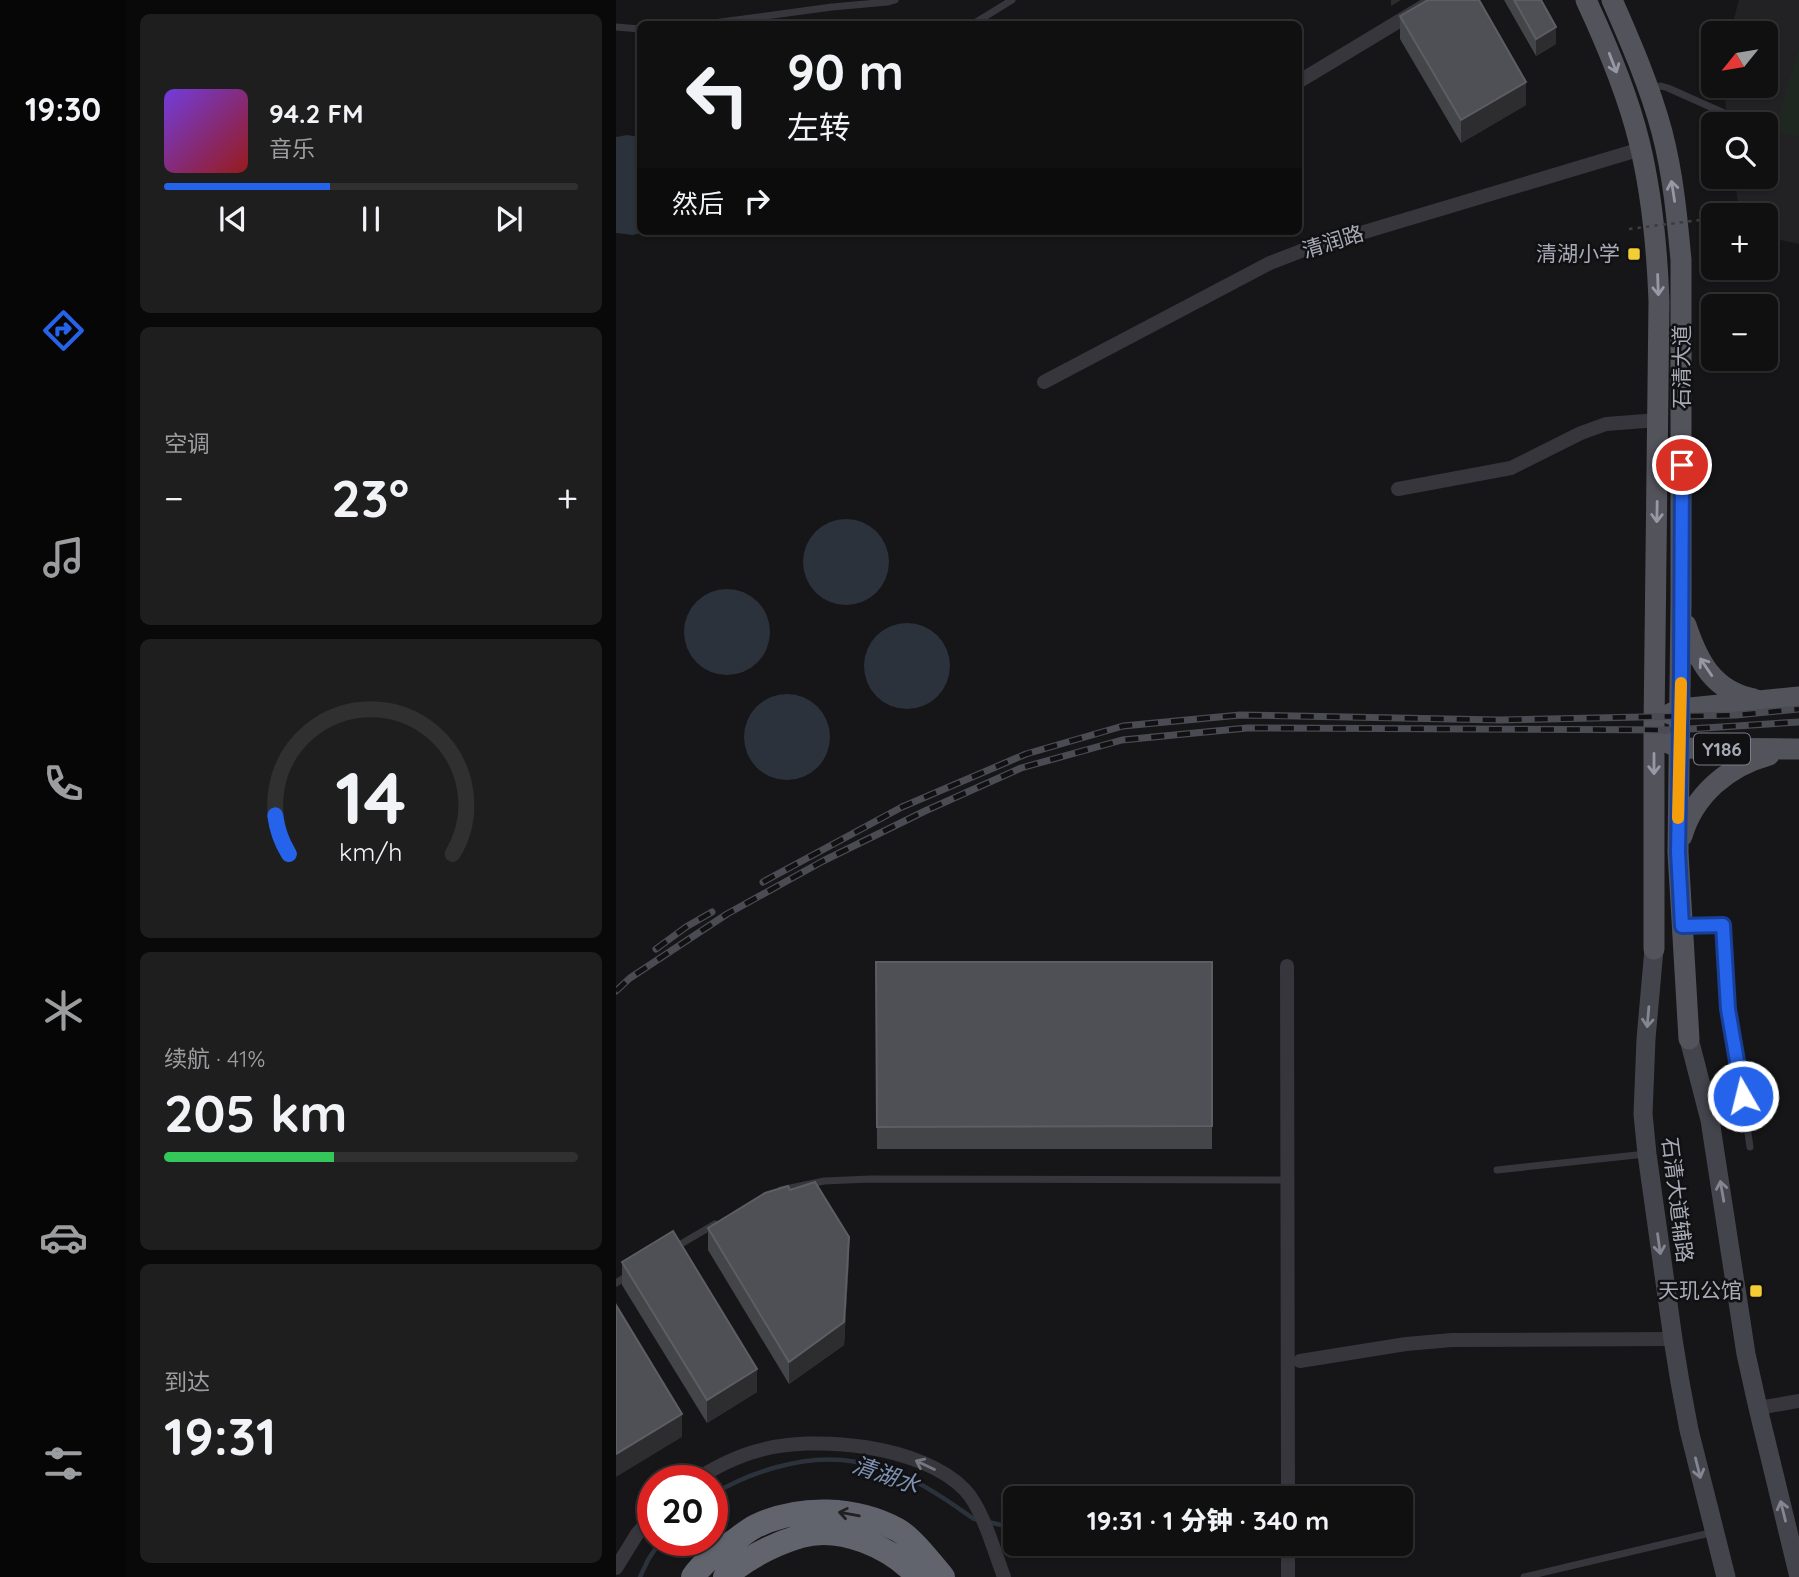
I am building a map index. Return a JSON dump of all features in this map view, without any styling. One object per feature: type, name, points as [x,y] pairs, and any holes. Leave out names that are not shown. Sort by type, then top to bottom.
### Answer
[{"type":"highway","points":[[693,1577],[721,1549],[756,1526],[790,1514],[832,1511],[870,1518],[901,1531],[943,1577]]},
{"type":"highway","points":[[725,1577],[742,1563],[802,1535],[837,1534],[867,1542],[892,1555],[918,1577]]},
{"type":"main road","name":"石清大道","points":[[1586,0],[1614,64],[1641,149],[1658,265],[1654,949]]},
{"type":"main road","name":"石清大道","points":[[1612,0],[1631,44],[1662,132],[1681,260],[1678,852],[1689,1039]]},
{"type":"main road","points":[[1629,0],[1631,44]]},
{"type":"main road","points":[[1681,602],[1692,645],[1715,680],[1743,697],[1762,701]]},
{"type":"main road","name":"Y186","points":[[1795,749],[1679,748],[1669,743],[1654,727],[1680,709],[1799,697]]},
{"type":"main road","points":[[1678,852],[1685,828],[1698,803],[1716,782],[1735,768],[1759,758],[1795,749]]},
{"type":"main road","name":"石清大道辅路","points":[[1654,949],[1643,1114],[1647,1154],[1672,1339],[1689,1430],[1726,1577]]},
{"type":"main road","name":"石清大道辅路","points":[[1689,1039],[1710,1120],[1746,1354],[1799,1577]]},
{"type":"street","points":[[1302,80],[1434,0]]},
{"type":"street","name":"清润路","points":[[1044,382],[1270,263],[1314,247],[1641,149]]},
{"type":"street","points":[[1398,489],[1511,468],[1581,433],[1606,424],[1658,419]]},
{"type":"street","points":[[1287,966],[1288,1486]]},
{"type":"street","points":[[1300,1361],[1406,1344],[1451,1340],[1672,1339]]},
{"type":"street","points":[[1758,1408],[1799,1401]]},
{"type":"street","points":[[723,1465],[758,1450],[790,1444],[820,1443],[848,1444],[882,1450],[928,1465],[964,1488],[977,1507],[1004,1577]]},
{"type":"street","points":[[616,1569],[637,1534]]},
{"type":"street","points":[[1288,1556],[1288,1577]]},
{"type":"lane","points":[[727,21],[895,0]]},
{"type":"lane","points":[[978,21],[1012,0]]},
{"type":"lane","points":[[616,27],[637,29]]},
{"type":"lane","points":[[1648,89],[1668,88],[1722,112]]},
{"type":"lane","points":[[1682,926],[1723,925],[1728,1009],[1751,1147]]},
{"type":"lane","points":[[1497,1170],[1647,1154]]},
{"type":"lane","points":[[777,1192],[824,1181],[870,1179],[1287,1180]]},
{"type":"lane","points":[[663,1255],[722,1220]]},
{"type":"lane","points":[[616,1283],[640,1269]]},
{"type":"lane","points":[[1524,1577],[1714,1532]]},
{"type":"path","points":[[1629,229],[1701,220]]},
{"type":"shaded area","points":[[1739,0],[1799,0],[1799,244],[1778,240],[1778,203],[1738,203],[1736,189],[1778,189],[1778,112],[1726,112],[1725,98],[1778,98],[1778,21],[1733,21]]},
{"type":"shaded area","points":[[1799,47],[1799,138],[1778,131],[1778,117]]},
{"type":"shaded area","points":[[616,137],[637,137],[637,234],[633,235],[616,233]]},
{"type":"shaded area","points":[[838,519],[854,519],[877,531],[886,545],[889,562],[886,579],[877,593],[854,605],[838,605],[822,598],[810,586],[803,570],[803,554],[810,538],[822,526]]},
{"type":"shaded area","points":[[719,589],[735,589],[758,601],[767,615],[770,632],[767,649],[758,663],[735,675],[719,675],[703,668],[691,656],[684,640],[684,624],[691,608],[703,596]]},
{"type":"shaded area","points":[[899,623],[915,623],[938,635],[947,649],[950,666],[947,683],[938,697],[915,709],[899,709],[883,702],[871,690],[864,674],[864,658],[871,642],[883,630]]},
{"type":"shaded area","points":[[779,694],[795,694],[818,706],[827,720],[830,737],[827,754],[818,768],[795,780],[779,780],[763,773],[751,761],[744,745],[744,729],[751,713],[763,701]]},
{"type":"building","points":[[1428,0],[1479,0],[1526,82],[1461,120],[1400,16]]},
{"type":"building","points":[[1514,0],[1541,0],[1556,27],[1536,39]]},
{"type":"building","points":[[876,962],[1212,962],[1212,1126],[877,1127]]},
{"type":"building","points":[[815,1182],[849,1237],[844,1322],[789,1362],[708,1228],[765,1193],[788,1186],[790,1190]]},
{"type":"building","points":[[673,1231],[757,1369],[707,1400],[622,1262]]},
{"type":"building","points":[[616,1305],[682,1414],[616,1454]]},
{"type":"waterway","name":"清湖水","points":[[728,1486],[758,1473],[791,1464],[826,1459],[851,1461],[906,1477],[930,1489],[974,1519],[980,1520]]},
{"type":"waterway","name":"清湖水","points":[[988,1522],[1003,1525]]},
{"type":"waterway","name":"清湖水","points":[[640,1577],[651,1556]]},
{"type":"railway","points":[[763,882],[902,807],[1026,754],[1123,726],[1240,715],[1500,720],[1736,715],[1799,709]]},
{"type":"railway","points":[[616,991],[630,978],[727,914],[823,861],[1021,768],[1122,740],[1247,728],[1673,730],[1799,722]]},
{"type":"railway","points":[[656,949],[712,912]]},
{"type":"slow traffic","points":[[1678,818],[1681,683]]},
{"type":"place","name":"清湖小学","points":[[1634,254]]},
{"type":"place","name":"天玑公馆","points":[[1756,1291]]},
{"type":"route","points":[[1682,465],[1678,852],[1682,926],[1723,925],[1728,1009],[1743,1096]]}]
